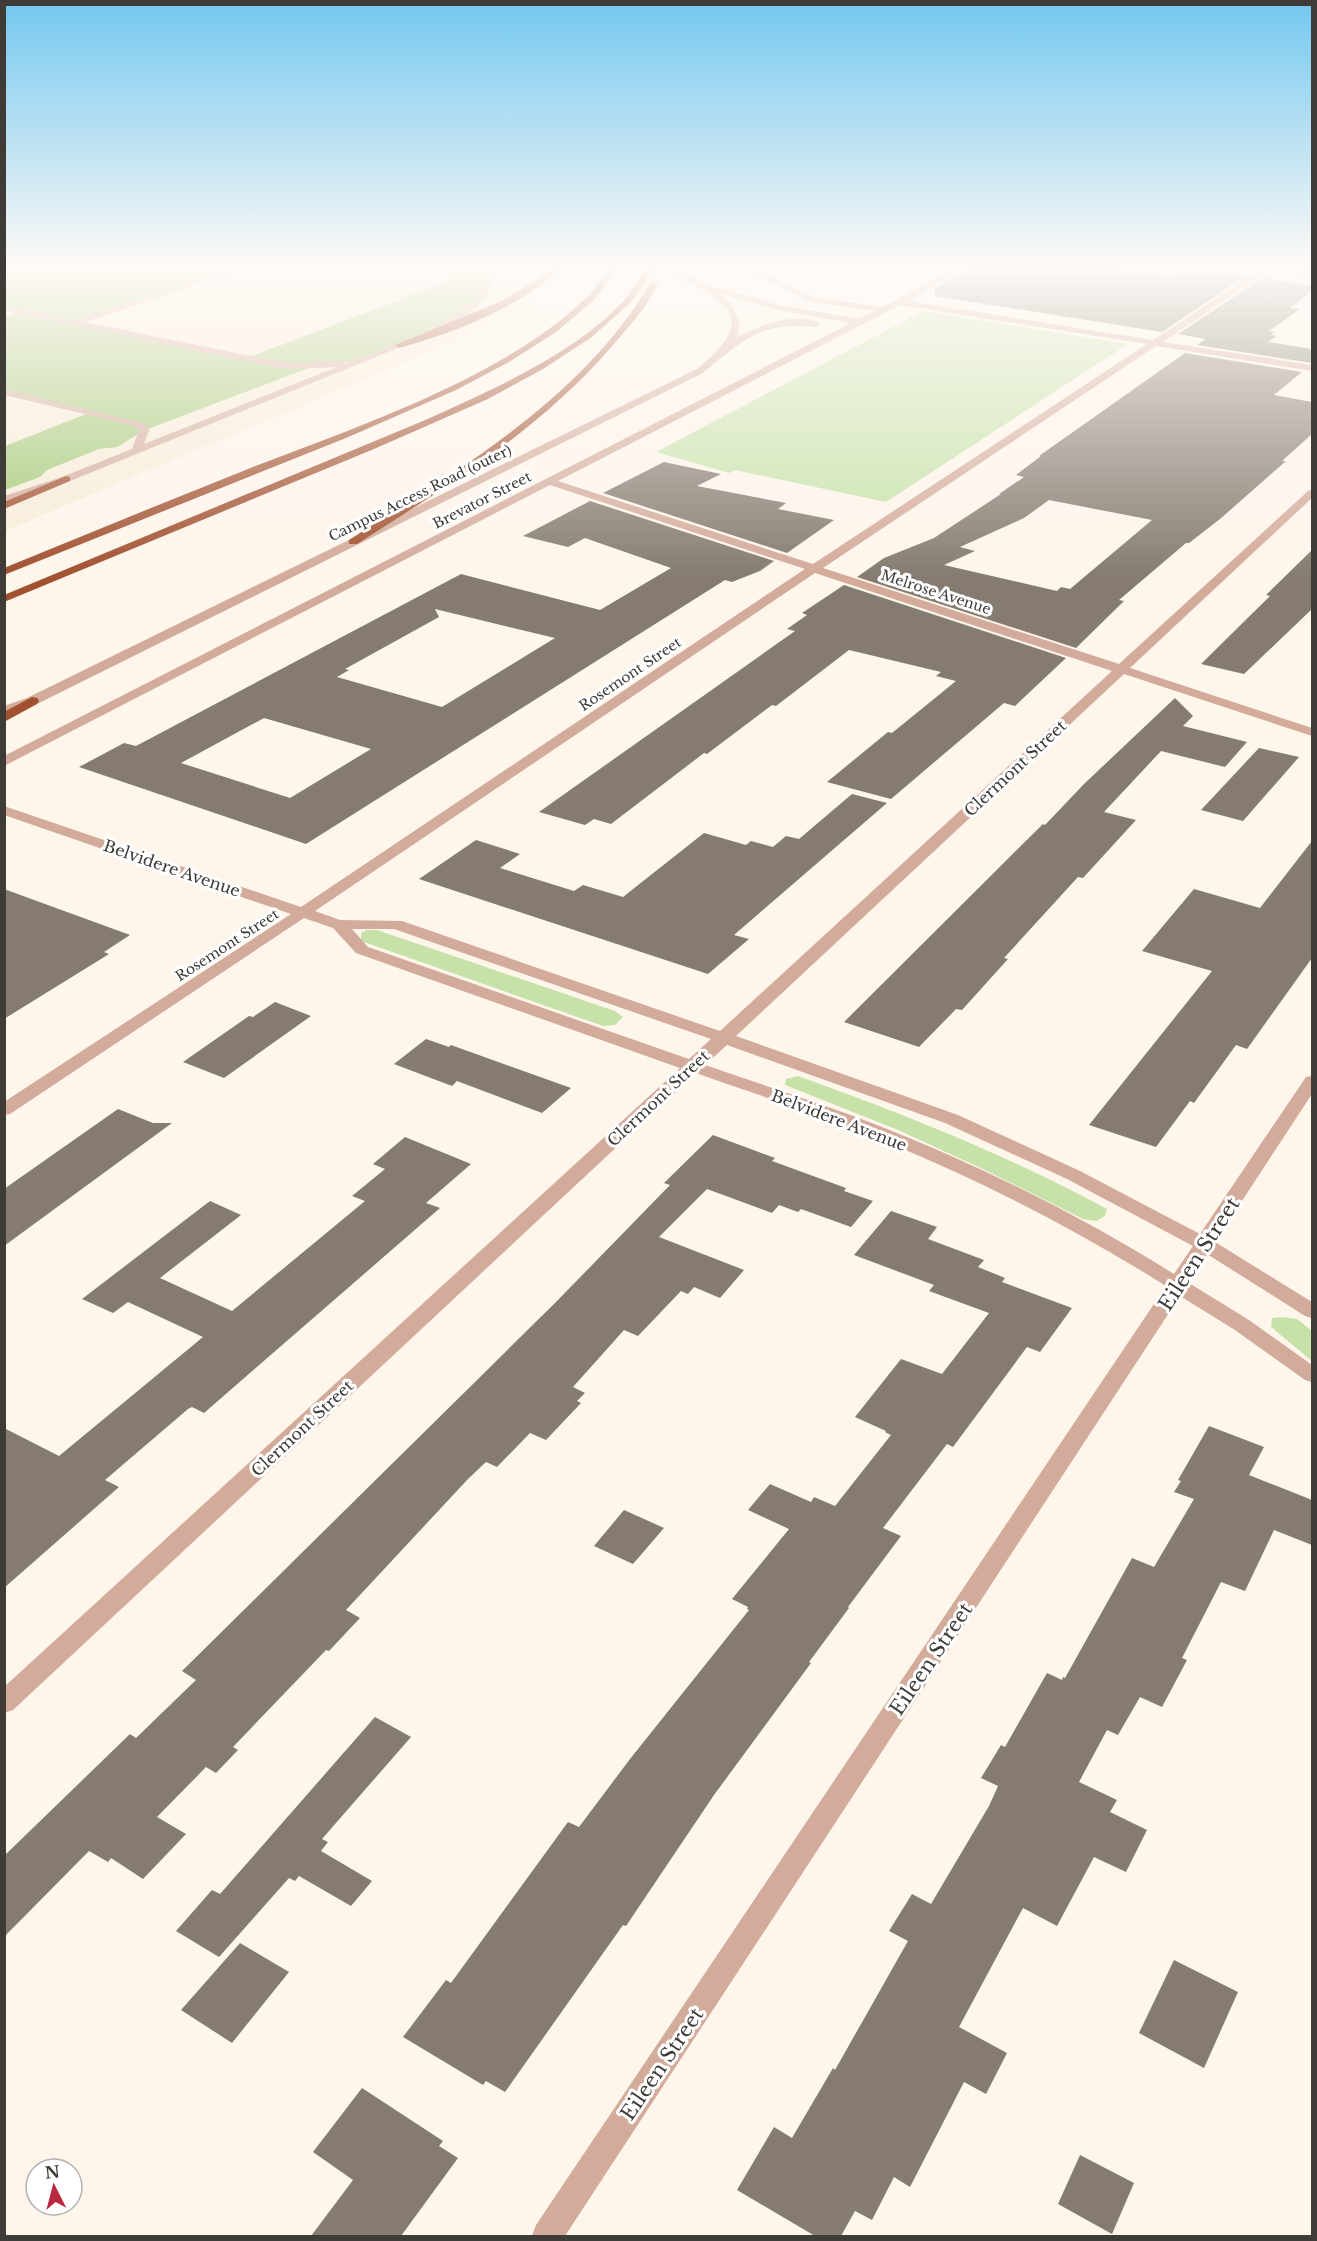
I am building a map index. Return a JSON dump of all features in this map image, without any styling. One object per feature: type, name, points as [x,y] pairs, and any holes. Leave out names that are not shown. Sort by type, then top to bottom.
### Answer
[{"type":"highway","points":[[4,572],[379,419],[489,369]]},
{"type":"highway","points":[[4,598],[414,427],[506,386],[535,369]]},
{"type":"highway","points":[[353,542],[512,436],[556,399],[587,369]]},
{"type":"highway","points":[[4,506],[66,478]]},
{"type":"highway","points":[[4,718],[32,701]]},
{"type":"street","points":[[4,500],[66,478],[341,369]]},
{"type":"street","name":"Campus Access Road (outer)","points":[[4,710],[32,701],[678,383],[701,369]]},
{"type":"street","name":"Brevator Street","points":[[4,762],[769,369]]},
{"type":"street","name":"Rosemont Street","points":[[4,1110],[303,914],[1115,369]]},
{"type":"street","points":[[4,392],[143,426],[144,430],[137,450]]},
{"type":"street","name":"Melrose Avenue","points":[[550,482],[1312,732]]},
{"type":"street","name":"Clermont Street","points":[[4,1703],[1312,493]]},
{"type":"street","name":"Belvidere Avenue","points":[[4,810],[339,925],[396,924],[852,1081],[984,1132],[1078,1175],[1205,1244],[1276,1286],[1312,1311]]},
{"type":"street","name":"Belvidere Avenue","points":[[339,925],[362,950],[871,1129],[992,1183],[1127,1254],[1242,1325],[1312,1375]]},
{"type":"street","name":"Eileen Street","points":[[548,2236],[1312,1081]]},
{"type":"shaded area","points":[[5,369],[390,369],[5,531]]},
{"type":"green space","points":[[5,369],[307,369],[145,430],[117,447],[99,449],[47,470],[40,477],[5,490],[5,446],[91,412],[5,392]]},
{"type":"green space","points":[[814,369],[1090,369],[886,502],[735,470],[729,473],[656,452]]},
{"type":"green space","points":[[366,930],[377,930],[615,1011],[623,1017],[615,1025],[603,1026],[361,941],[361,933]]},
{"type":"green space","points":[[798,1076],[877,1105],[993,1153],[1107,1209],[1105,1216],[1097,1221],[1083,1219],[898,1130],[785,1085],[786,1079]]},
{"type":"green space","points":[[1272,1318],[1297,1319],[1312,1331],[1312,1361],[1271,1327]]},
{"type":"building","points":[[1163,369],[1281,369],[1302,372],[1274,395],[1312,402],[1312,434],[1282,461],[1286,461],[1220,519],[1186,543],[1119,600],[1124,601],[1076,648],[857,577],[884,558],[934,538],[1001,494],[999,494],[1024,477],[1016,475],[1041,456],[1039,456]],"holes":[[[1049,500],[1152,520],[1070,589],[1061,587],[1057,591],[944,565],[975,551],[960,547],[1024,518]]]},
{"type":"building","points":[[664,462],[721,474],[697,486],[786,503],[778,509],[834,520],[787,553],[603,493]]},
{"type":"building","points":[[590,501],[774,561],[760,571],[732,582],[725,580],[306,844],[79,767],[124,743],[136,746],[461,574],[600,610],[671,568],[585,538],[568,547],[523,536]],"holes":[[[435,609],[555,638],[442,707],[337,677],[349,670],[345,669],[439,617]],[[264,718],[371,749],[290,798],[181,763]]]},
{"type":"building","points":[[1312,550],[1312,609],[1244,674],[1201,664],[1270,596],[1266,595]]},
{"type":"building","points":[[844,585],[1066,658],[1015,706],[1004,703],[891,799],[827,782],[956,681],[936,676],[941,672],[849,650],[776,706],[772,705],[707,754],[704,753],[611,824],[594,819],[585,825],[539,812],[795,631],[787,629],[807,615],[802,613]]},
{"type":"building","points":[[1175,698],[1193,716],[1183,726],[1247,742],[1225,767],[1161,751],[1104,812],[1136,820],[1083,878],[1078,877],[1004,958],[1008,959],[962,1010],[956,1009],[919,1047],[844,1022],[1043,824],[1045,825],[1084,784]]},
{"type":"building","points":[[1259,748],[1299,757],[1243,821],[1201,810]]},
{"type":"building","points":[[852,794],[887,803],[734,935],[749,939],[708,974],[419,879],[476,840],[520,854],[500,868],[574,891],[583,885],[623,897],[704,833],[746,845],[751,841],[773,847],[786,836],[799,839]]},
{"type":"building","points":[[1312,841],[1312,958],[1247,1049],[1236,1045],[1194,1103],[1190,1101],[1156,1147],[1089,1125],[1212,971],[1142,951],[1194,889],[1260,908]]},
{"type":"building","points":[[4,889],[130,935],[104,952],[109,954],[4,1019]]},
{"type":"building","points":[[275,1002],[311,1016],[224,1078],[183,1062],[249,1016],[253,1017]]},
{"type":"building","points":[[426,1039],[449,1047],[451,1045],[571,1088],[542,1113],[457,1081],[452,1086],[394,1064]]},
{"type":"building","points":[[118,1109],[153,1123],[172,1123],[4,1246],[4,1189]]},
{"type":"building","points":[[713,1135],[775,1158],[772,1161],[846,1188],[844,1191],[873,1201],[851,1227],[801,1209],[798,1212],[779,1205],[772,1213],[707,1189],[659,1237],[744,1270],[720,1298],[694,1287],[688,1294],[681,1291],[638,1336],[624,1330],[573,1387],[585,1393],[577,1401],[581,1403],[546,1440],[530,1433],[497,1467],[486,1462],[468,1479],[346,1610],[360,1618],[233,1747],[238,1750],[216,1773],[206,1767],[157,1817],[186,1834],[143,1879],[111,1858],[108,1862],[89,1851],[4,1937],[4,1856],[130,1734],[136,1738],[196,1680],[182,1671],[556,1302],[670,1185],[664,1183]]},
{"type":"building","points":[[405,1137],[471,1164],[426,1203],[440,1208],[204,1413],[192,1407],[188,1409],[105,1480],[119,1487],[4,1588],[4,1428],[59,1456],[203,1337],[128,1302],[113,1313],[82,1299],[210,1201],[241,1215],[160,1278],[232,1311],[365,1201],[352,1196],[385,1169],[373,1164]]},
{"type":"building","points":[[891,1211],[937,1227],[928,1239],[984,1260],[978,1267],[1005,1278],[1002,1282],[1072,1308],[1040,1352],[1027,1347],[953,1447],[947,1444],[883,1528],[901,1536],[714,1795],[626,1926],[623,1925],[505,2092],[486,2081],[483,2085],[403,2037],[446,1980],[451,1983],[568,1822],[579,1827],[749,1610],[748,1607],[732,1599],[789,1529],[748,1510],[770,1484],[811,1502],[814,1497],[835,1506],[891,1435],[855,1417],[901,1359],[942,1374],[989,1313],[929,1291],[934,1285],[854,1255]]},
{"type":"building","points":[[1209,1426],[1264,1447],[1249,1475],[1312,1500],[1312,1545],[1274,1530],[1245,1591],[1221,1582],[1182,1658],[1187,1660],[1162,1707],[1140,1697],[1118,1735],[1107,1730],[1079,1782],[1117,1800],[1110,1812],[1147,1830],[1126,1872],[1094,1857],[1057,1926],[1023,1908],[959,2027],[1007,2053],[986,2094],[964,2082],[910,2187],[894,2177],[872,2220],[855,2211],[841,2236],[815,2236],[737,2190],[774,2127],[792,2138],[833,2068],[835,2070],[908,1941],[889,1931],[912,1894],[931,1904],[989,1806],[998,1786],[981,1778],[1001,1745],[1005,1747],[1047,1673],[1062,1680],[1063,1677],[1065,1678],[1132,1558],[1154,1567],[1194,1499],[1174,1492],[1181,1481],[1178,1480]]},
{"type":"building","points":[[624,1510],[664,1528],[633,1564],[594,1546]]},
{"type":"building","points":[[375,1717],[411,1737],[322,1839],[328,1842],[321,1851],[372,1881],[351,1906],[299,1876],[295,1881],[289,1878],[219,1957],[176,1931],[212,1890],[220,1894]]},
{"type":"building","points":[[240,1943],[289,1972],[232,2043],[181,2010]]},
{"type":"building","points":[[1174,1960],[1238,1992],[1204,2068],[1139,2033]]},
{"type":"building","points":[[362,2088],[443,2141],[439,2146],[458,2158],[401,2236],[311,2236],[353,2180],[313,2152]]},
{"type":"building","points":[[1080,2155],[1134,2183],[1112,2234],[1058,2204]]}]
